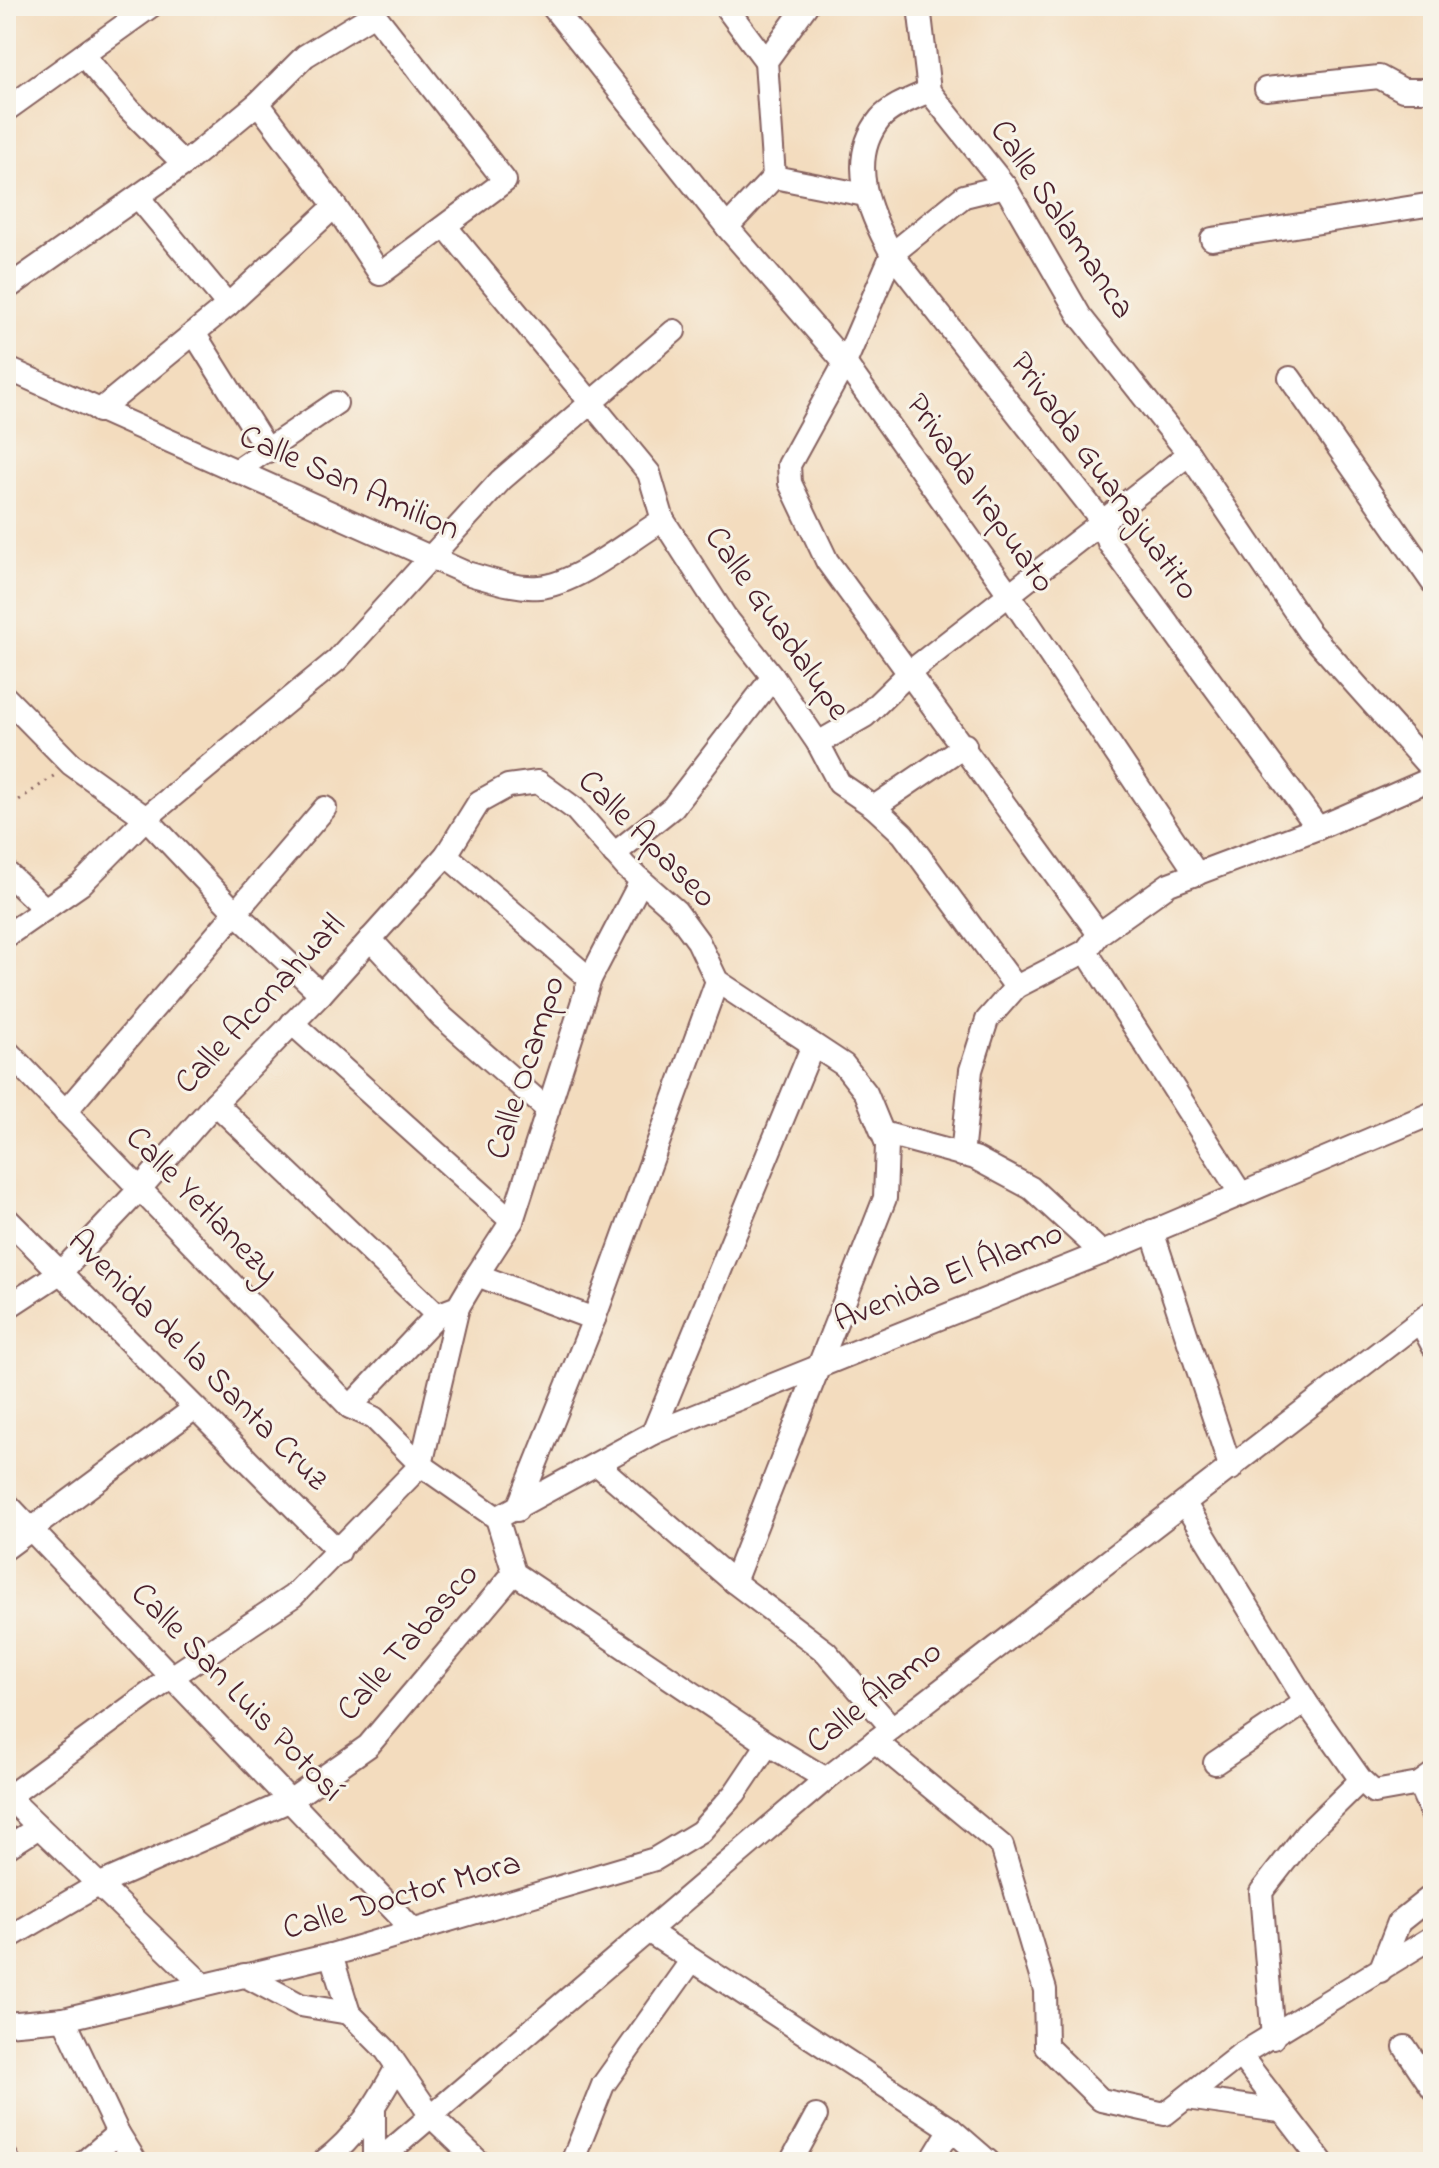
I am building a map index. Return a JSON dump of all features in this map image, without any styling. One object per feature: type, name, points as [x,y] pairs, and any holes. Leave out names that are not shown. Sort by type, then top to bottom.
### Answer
[{"type":"street","points":[[6,110],[151,6]]},
{"type":"street","name":"Privada Irapuato","points":[[552,6],[727,227],[845,363],[1009,594],[1197,874]]},
{"type":"street","points":[[725,6],[766,61],[774,177],[727,227]]},
{"type":"street","points":[[766,61],[806,6]]},
{"type":"street","points":[[919,6],[929,91]]},
{"type":"street","points":[[6,289],[184,164],[258,103],[305,56],[371,10],[505,181],[380,274],[335,206],[258,103]]},
{"type":"street","points":[[83,55],[129,109],[184,164]]},
{"type":"street","points":[[1266,89],[1379,77],[1403,90],[1433,90]]},
{"type":"street","name":"Calle Salamanca","points":[[929,91],[1005,186],[1080,316],[1189,454],[1309,632],[1433,771]]},
{"type":"street","name":"Privada Guanajuatito","points":[[929,91],[881,117],[870,137],[863,164],[865,195],[892,254],[1102,521],[1109,543],[1318,828]]},
{"type":"street","points":[[774,177],[865,195]]},
{"type":"street","points":[[1005,186],[964,196],[892,254],[845,363],[789,465],[790,483],[827,561],[965,745],[1092,942],[1241,1194]]},
{"type":"street","points":[[138,197],[228,305]]},
{"type":"street","points":[[1212,239],[1433,204]]},
{"type":"street","points":[[99,411],[228,305],[335,206]]},
{"type":"street","name":"Calle Guadalupe","points":[[446,227],[649,473],[663,520],[724,615],[773,677],[818,743],[839,783],[874,807],[903,834],[1016,987]]},
{"type":"street","points":[[6,936],[81,884],[146,818],[337,660],[501,480],[674,331]]},
{"type":"street","points":[[194,333],[268,451]]},
{"type":"street","name":"Calle San Amilion","points":[[6,368],[480,577],[538,587],[564,582],[663,520]]},
{"type":"street","points":[[1290,378],[1433,583]]},
{"type":"street","points":[[236,471],[336,403]]},
{"type":"street","points":[[818,743],[865,716],[911,671],[1189,454]]},
{"type":"street","points":[[614,854],[673,807],[773,677]]},
{"type":"street","points":[[6,698],[71,764],[146,818],[236,913],[321,994]]},
{"type":"street","points":[[874,807],[965,745]]},
{"type":"street","points":[[962,1155],[971,1070],[987,1020],[1016,987],[1092,942],[1169,884],[1318,828],[1433,778]]},
{"type":"street","name":"Calle Apaseo","points":[[508,786],[538,782],[575,809],[614,854],[676,911],[691,931],[717,981],[844,1065],[866,1093],[887,1144],[885,1198],[822,1365],[734,1582]]},
{"type":"street","name":"Calle Aconahuatl","points":[[6,1308],[61,1272],[215,1103],[321,994],[446,855],[479,802],[508,786]]},
{"type":"street","points":[[65,1112],[325,808]]},
{"type":"street","points":[[446,855],[590,979]]},
{"type":"street","points":[[6,872],[45,909]]},
{"type":"street","name":"Calle Ocampo","points":[[447,1311],[477,1275],[512,1221],[590,979],[641,881]]},
{"type":"street","points":[[370,939],[441,1016],[548,1110]]},
{"type":"street","points":[[717,981],[594,1319],[507,1514],[514,1573],[768,1744],[826,1779]]},
{"type":"street","points":[[292,1023],[512,1221]]},
{"type":"street","points":[[653,1433],[813,1045]]},
{"type":"street","name":"Calle Yetlanezy","points":[[6,1050],[138,1191],[350,1407]]},
{"type":"street","points":[[215,1103],[447,1311]]},
{"type":"street","name":"Avenida El Álamo","points":[[507,1514],[653,1433],[1102,1253],[1433,1113]]},
{"type":"street","points":[[883,1133],[962,1155],[1031,1188],[1102,1253]]},
{"type":"street","name":"Avenida de la Santa Cruz","points":[[6,1218],[339,1552]]},
{"type":"street","points":[[1152,1231],[1231,1469]]},
{"type":"street","points":[[477,1275],[594,1319]]},
{"type":"street","points":[[447,1311],[350,1407],[374,1418],[421,1465],[507,1514]]},
{"type":"street","points":[[203,1985],[7,1796],[173,1676],[293,1596],[421,1465],[447,1311]]},
{"type":"street","points":[[1427,1317],[1433,1346]]},
{"type":"street","name":"Calle Álamo","points":[[376,2162],[826,1779],[1427,1317]]},
{"type":"street","points":[[6,1548],[195,1408]]},
{"type":"street","points":[[598,1465],[734,1582],[826,1652],[884,1735],[1002,1846],[1045,1990],[1046,2046],[1101,2100],[1165,2114],[1240,2055],[1273,2038],[1380,1971],[1433,1934],[1427,1900],[1399,1922],[1380,1971]]},
{"type":"street","name":"Calle San Luis Potosí","points":[[6,1503],[415,1932]]},
{"type":"street","points":[[1185,1504],[1306,1702],[1367,1786]]},
{"type":"street","name":"Calle Tabasco","points":[[6,1939],[98,1885],[291,1800],[368,1746],[514,1573]]},
{"type":"street","points":[[1215,1763],[1306,1702]]},
{"type":"street","name":"Calle Doctor Mora","points":[[6,2024],[64,2019],[331,1955],[655,1859],[700,1832],[735,1793],[768,1744]]},
{"type":"street","points":[[1273,2038],[1261,1892],[1306,1834],[1367,1786],[1426,1779],[1433,1816]]},
{"type":"street","points":[[6,1848],[39,1827]]},
{"type":"street","points":[[648,1931],[951,2129],[989,2162]]},
{"type":"street","points":[[331,1955],[349,2013],[397,2067],[431,2116],[479,2162]]},
{"type":"street","points":[[572,2162],[603,2085],[692,1960]]},
{"type":"street","points":[[244,1975],[300,2005],[349,2013]]},
{"type":"street","points":[[64,2019],[118,2133],[136,2162]]},
{"type":"street","points":[[1405,2047],[1433,2089]]},
{"type":"street","points":[[1240,2055],[1322,2162]]},
{"type":"street","points":[[323,2162],[353,2135],[374,2109],[397,2067]]},
{"type":"street","points":[[1187,2098],[1280,2111]]},
{"type":"street","points":[[374,2109],[376,2162]]},
{"type":"street","points":[[791,2162],[816,2116]]},
{"type":"street","points":[[931,2162],[951,2129]]},
{"type":"street","points":[[84,2162],[118,2133]]},
{"type":"street","points":[[6,2157],[9,2162]]},
{"type":"path","points":[[6,809],[71,764]]}]
